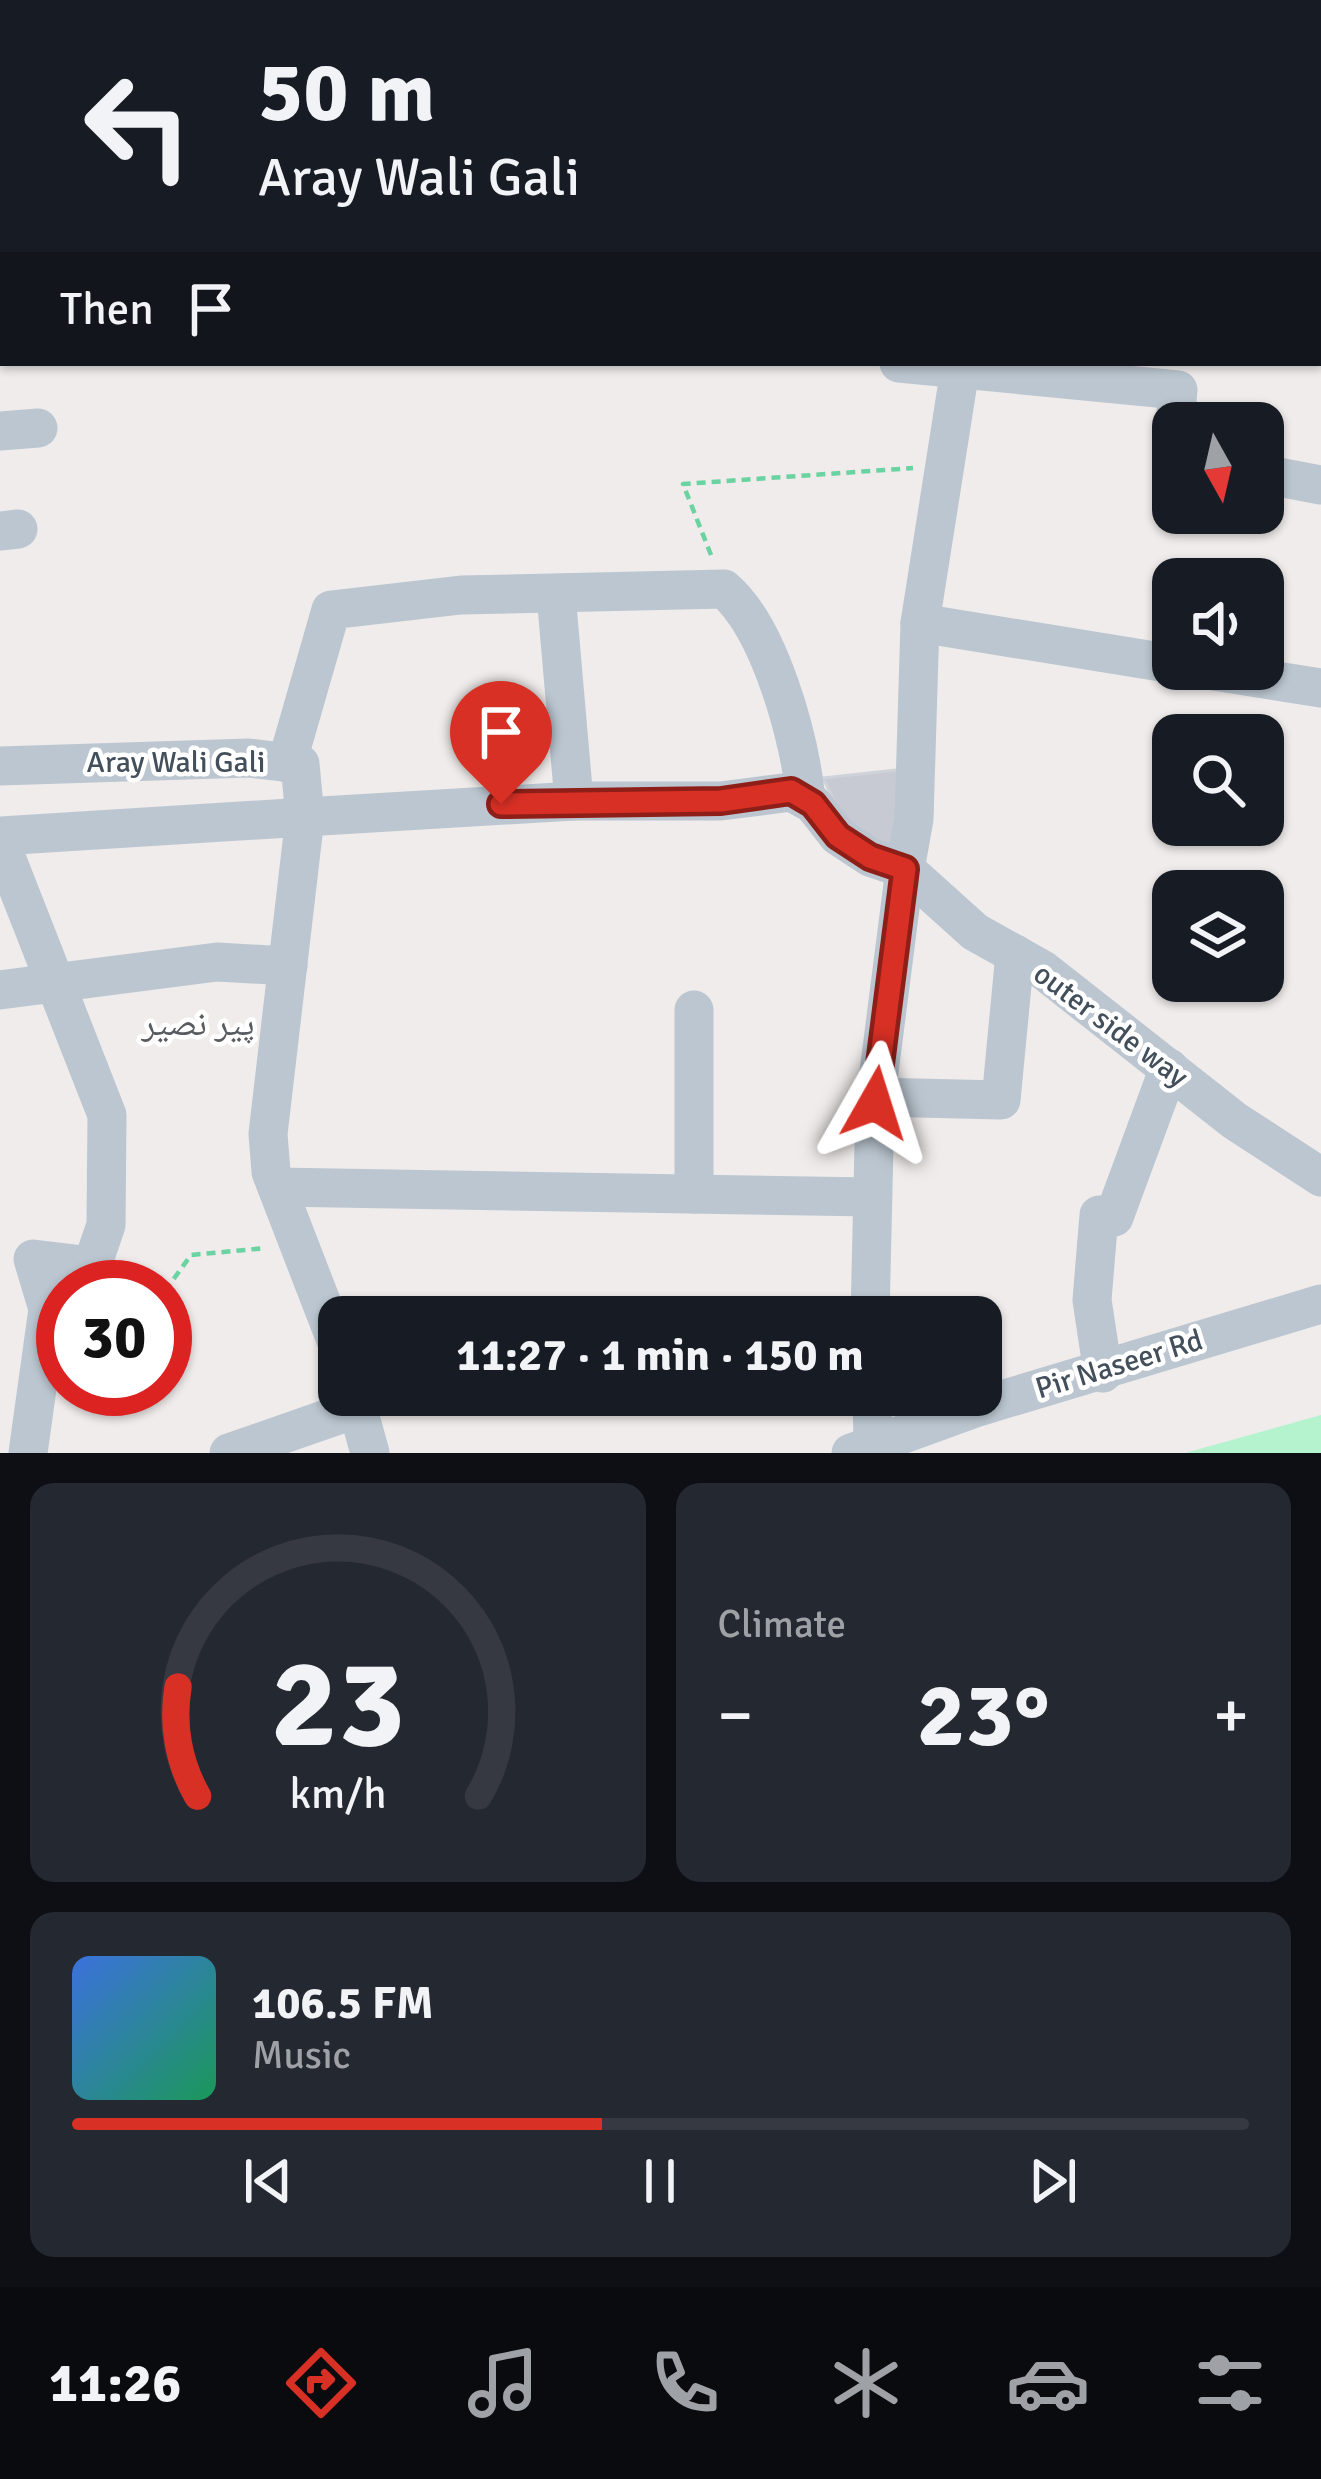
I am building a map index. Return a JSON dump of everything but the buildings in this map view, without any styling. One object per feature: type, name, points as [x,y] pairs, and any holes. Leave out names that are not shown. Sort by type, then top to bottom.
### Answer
[{"type":"street","points":[[870,1296],[876,1097],[914,819],[920,623],[941,466],[961,366],[1178,392]]},
{"type":"street","points":[[1284,478],[1321,485]]},
{"type":"street","points":[[287,763],[331,610],[378,601],[724,589],[745,607],[782,694],[806,800]]},
{"type":"street","points":[[556,594],[574,801]]},
{"type":"street","points":[[920,623],[1152,661]]},
{"type":"street","points":[[1284,682],[1321,688]]},
{"type":"street","name":"Aray Wali Gali","points":[[0,766],[249,758],[300,764],[305,817]]},
{"type":"street","points":[[28,1453],[48,1309],[33,1259],[92,1266],[106,1226],[107,1115],[0,839],[574,801],[721,801],[791,791],[806,800],[838,836],[870,857],[905,869]]},
{"type":"street","points":[[305,817],[268,1134],[278,1187],[320,1296]]},
{"type":"street","name":"outer side way","points":[[905,869],[975,932],[1015,954],[1235,1121],[1321,1177]]},
{"type":"street","points":[[876,1097],[1001,1100],[1015,954]]},
{"type":"street","points":[[0,990],[217,962],[288,966]]},
{"type":"street","points":[[694,1010],[694,1194]]},
{"type":"street","points":[[1103,1373],[1092,1300],[1099,1215],[1114,1217],[1169,1068]]},
{"type":"street","points":[[278,1187],[871,1197]]},
{"type":"street","name":"Pir Naseer Rd","points":[[862,1448],[978,1407],[1321,1304]]},
{"type":"street","points":[[229,1453],[319,1416]]},
{"type":"street","points":[[360,1416],[370,1453]]},
{"type":"street","points":[[862,1448],[868,1416]]},
{"type":"path","points":[[724,589],[683,484],[941,466]]},
{"type":"path","points":[[187,1260],[191,1255],[301,1245]]},
{"type":"green space","points":[[1321,1415],[1321,1453],[1185,1453]]},
{"type":"district","name":"پیر نصیر","points":[[198,1022]]},
{"type":"route","points":[[501,804],[721,801],[791,791],[813,804],[838,836],[870,857],[905,869],[875,1103]]}]
